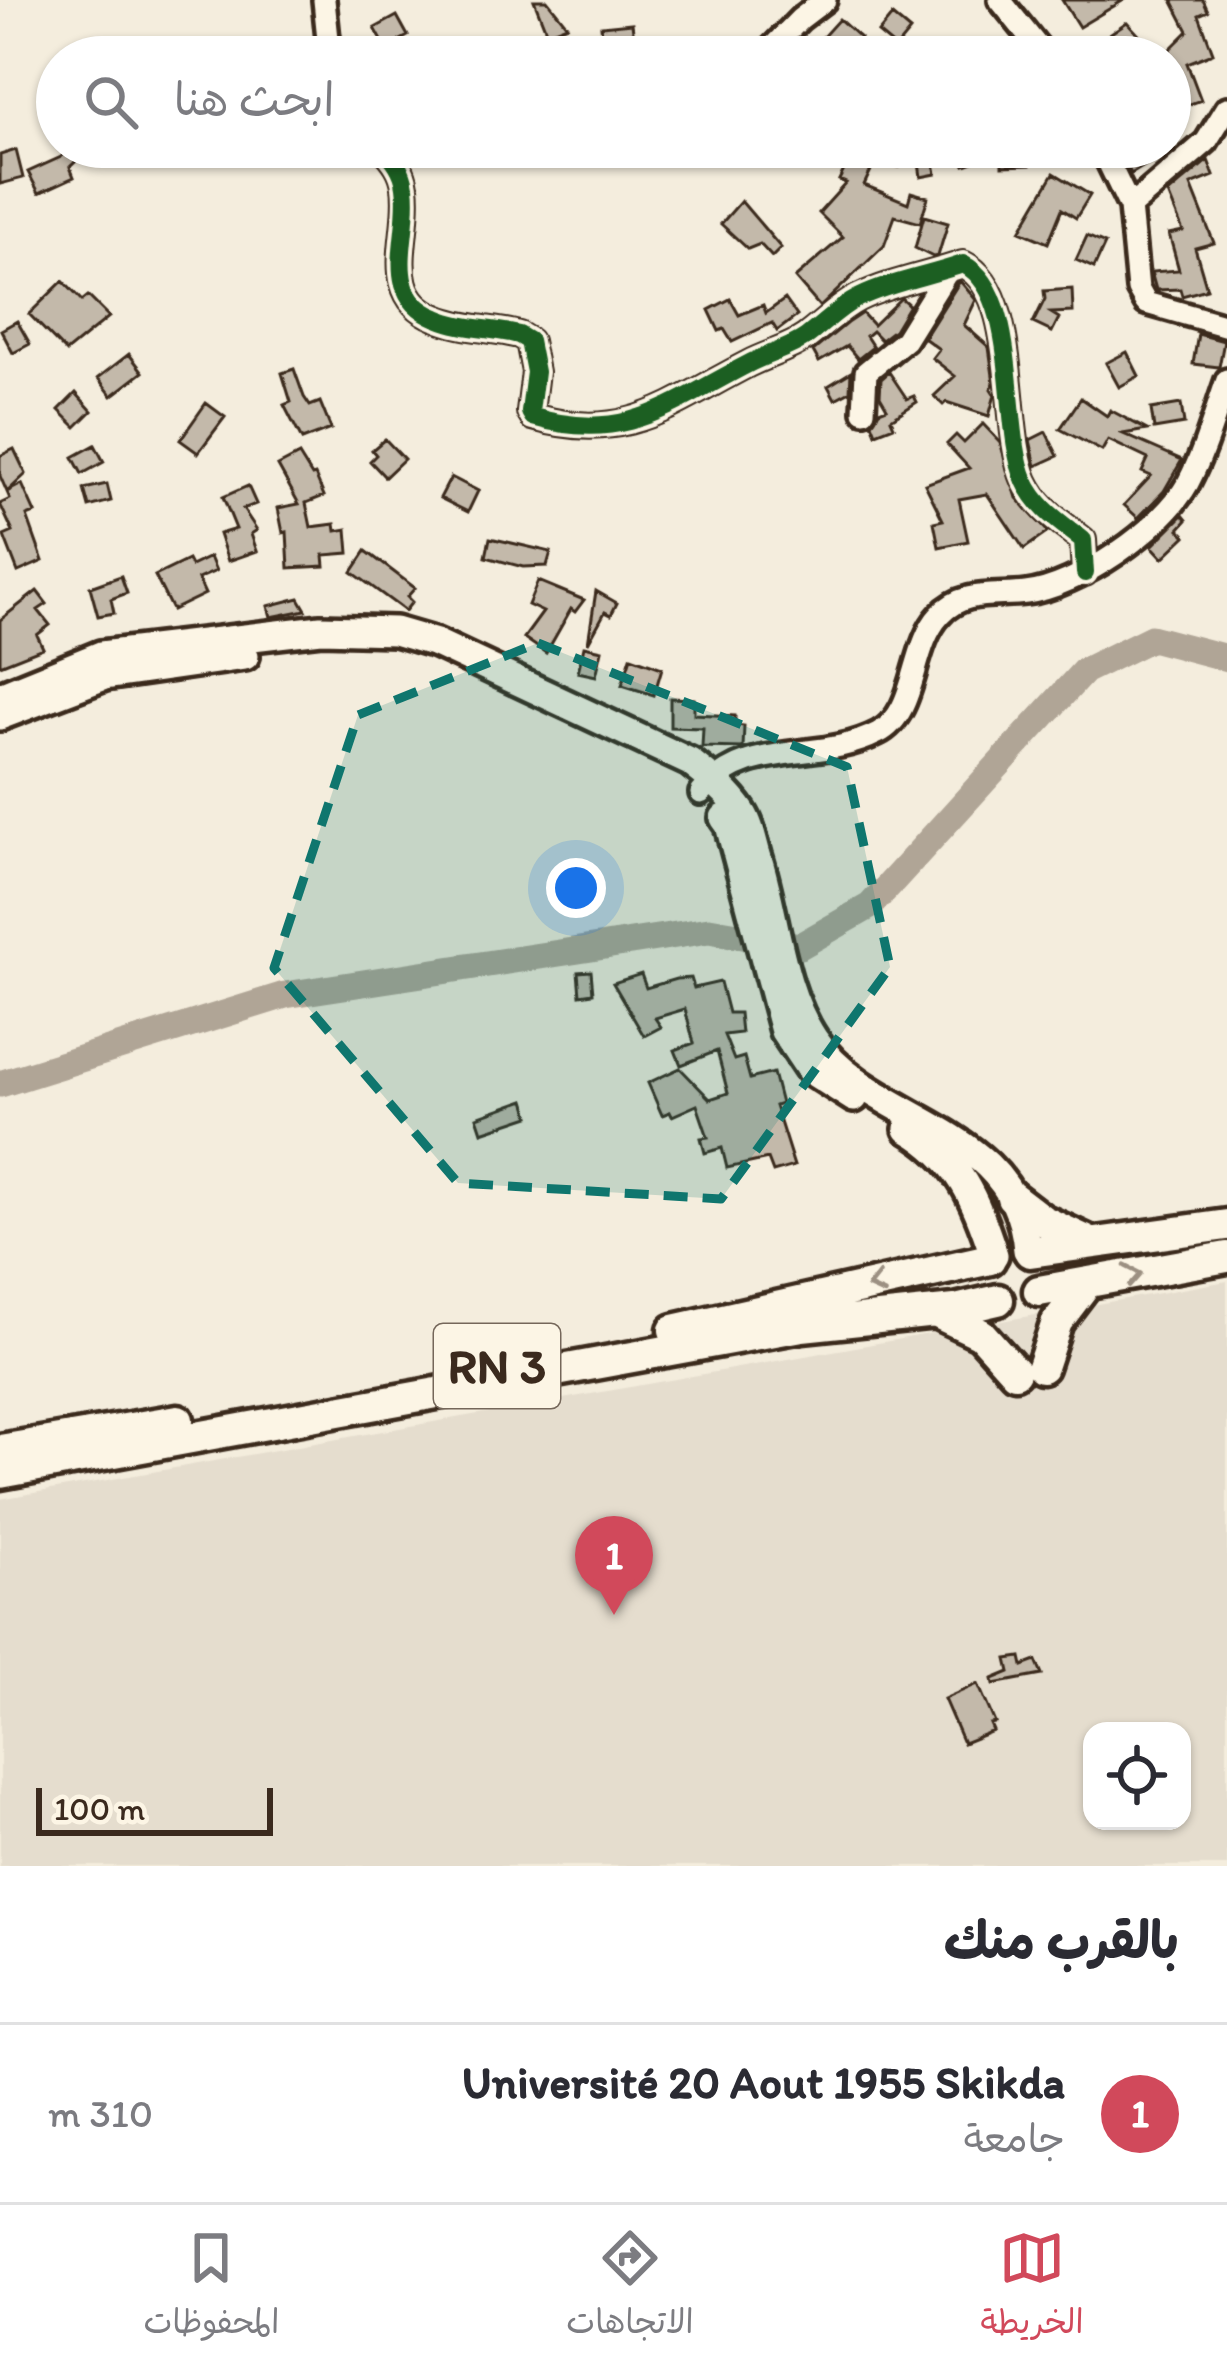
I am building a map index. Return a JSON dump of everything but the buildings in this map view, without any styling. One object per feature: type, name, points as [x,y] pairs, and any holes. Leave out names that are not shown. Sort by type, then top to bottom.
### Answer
[{"type":"highway","points":[[1012,1197],[1058,1229],[1093,1243]]},
{"type":"highway","points":[[1227,1225],[1029,1251],[1013,1247],[992,1257],[986,1285],[998,1300],[1018,1305],[1039,1291],[1227,1257]]},
{"type":"highway","points":[[1029,1251],[1042,1270],[1039,1291]]},
{"type":"highway","name":"RN 3","points":[[0,1450],[557,1355],[992,1257]]},
{"type":"highway","points":[[932,1311],[982,1334],[1029,1370],[1086,1284]]},
{"type":"highway","name":"RN 3","points":[[0,1473],[802,1326],[975,1307],[998,1300]]},
{"type":"main road","points":[[0,696],[101,655],[321,628],[395,631],[436,643],[690,762],[729,825],[758,892],[784,1031],[820,1078],[924,1138],[950,1160],[974,1196],[992,1257]]},
{"type":"main road","points":[[0,716],[105,676],[323,645],[374,646],[433,659],[706,786]]},
{"type":"main road","points":[[772,958],[822,1051],[853,1078],[968,1148],[989,1167],[1012,1197],[1029,1251]]},
{"type":"street","points":[[324,0],[328,36]]},
{"type":"street","points":[[783,36],[825,0]]},
{"type":"street","points":[[1000,0],[1029,36]]},
{"type":"street","points":[[1191,155],[1206,142],[1227,108]]},
{"type":"street","points":[[400,168],[405,184],[400,271],[409,299],[431,316],[530,341],[535,372],[530,412],[556,424],[589,428],[632,422],[788,347],[854,300],[963,264],[983,281],[1007,351],[1010,422],[1025,481],[1042,507],[1083,540],[1085,573]]},
{"type":"street","points":[[1111,168],[1130,207],[1138,290],[1146,303],[1227,326]]},
{"type":"street","points":[[1130,207],[1176,168]]},
{"type":"street","points":[[864,411],[866,372],[904,340],[949,269]]},
{"type":"street","points":[[706,786],[750,759],[845,745],[884,731],[896,721],[916,658],[942,612],[963,599],[1045,590],[1085,573],[1175,502],[1201,454],[1227,380]]},
{"type":"highlighted area","points":[[538,643],[847,767],[890,967],[721,1199],[458,1183],[274,968],[358,715]]},
{"type":"shaded area","points":[[1227,1281],[1227,1866],[0,1866],[0,1499]]},
{"type":"waterway","points":[[0,1084],[285,995],[709,930],[800,946],[870,906],[1084,671],[1151,638],[1227,658]]},
{"type":"cycle path","points":[[398,168],[405,187],[402,262],[408,294],[419,308],[437,318],[529,341],[535,372],[530,412],[533,417],[566,424],[595,426],[646,416],[799,341],[858,298],[963,264],[981,279],[994,302],[1025,481],[1043,507],[1083,540],[1085,573]]},
{"type":"place","name":"Université 20 Aout 1955 Skikda","points":[[614,1615]]}]
